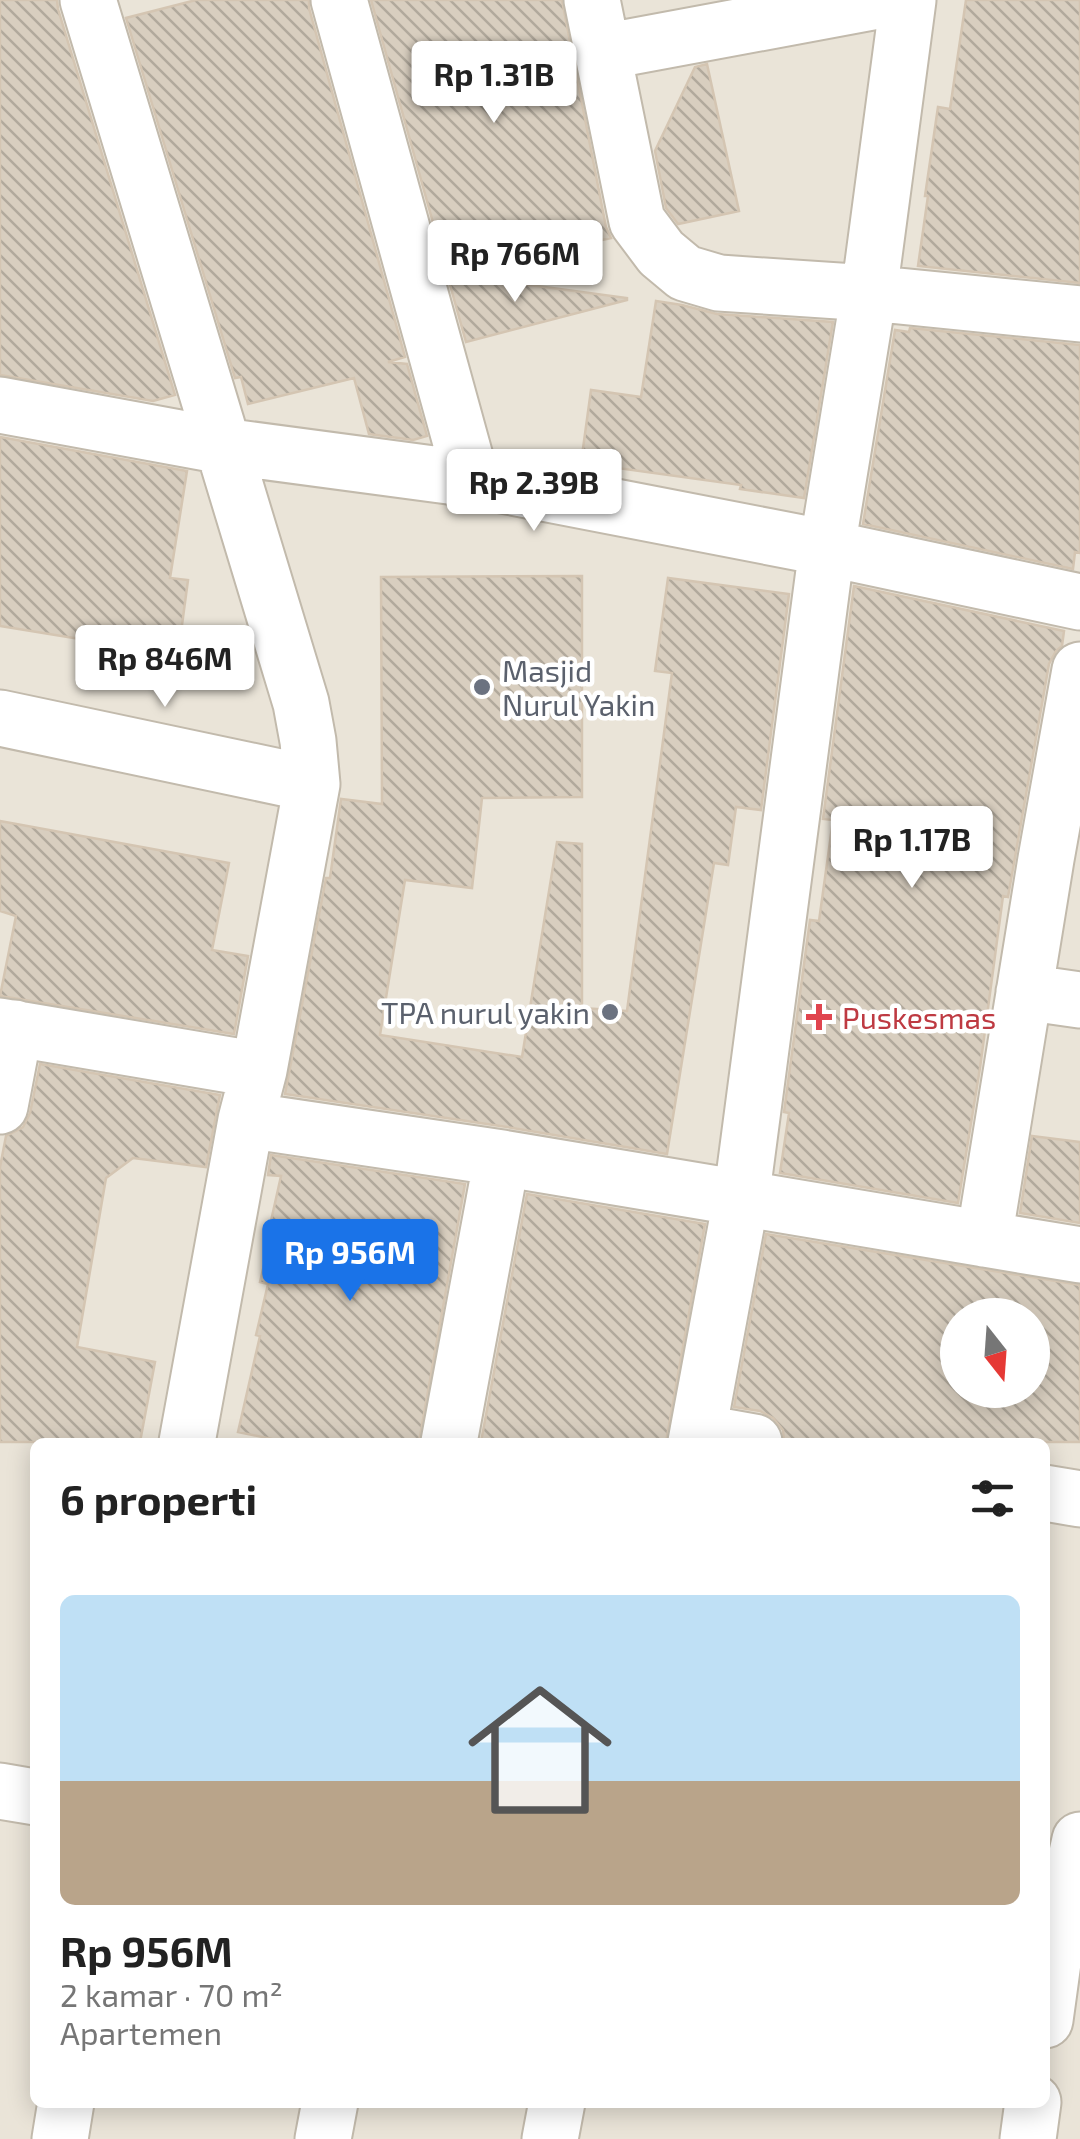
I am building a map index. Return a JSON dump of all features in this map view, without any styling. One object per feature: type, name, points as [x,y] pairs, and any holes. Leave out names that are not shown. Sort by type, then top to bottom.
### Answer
[{"type":"street","points":[[88,0],[300,702],[312,784],[189,1438]]},
{"type":"street","points":[[339,0],[471,479]]},
{"type":"street","points":[[883,0],[598,26],[637,221],[661,253],[685,273],[718,283],[1080,314]]},
{"type":"street","points":[[697,1437],[741,1200],[827,548],[869,293],[908,0]]},
{"type":"street","points":[[0,405],[223,446],[471,479],[1080,602]]},
{"type":"street","points":[[984,1239],[1024,992],[1063,861],[1080,670]]},
{"type":"street","points":[[0,718],[312,784]]},
{"type":"street","points":[[1024,992],[1080,1000]]},
{"type":"street","points":[[0,1106],[8,1027],[252,1095],[502,1158],[1080,1255]]},
{"type":"street","points":[[451,1438],[502,1158]]},
{"type":"street","points":[[1050,1494],[1080,1499]]},
{"type":"street","points":[[0,1791],[30,1796]]},
{"type":"street","points":[[1050,2000],[1080,1840]]},
{"type":"street","points":[[60,2139],[65,2108]]},
{"type":"street","points":[[323,2139],[329,2108]]},
{"type":"street","points":[[550,2139],[556,2108]]},
{"type":"street","points":[[1028,2139],[1032,2108]]},
{"type":"shaded area","points":[[0,0],[1080,0],[1080,2139],[0,2139]]},
{"type":"building","points":[[0,0],[57,0],[175,395],[153,401],[0,375]]},
{"type":"building","points":[[196,0],[309,0],[405,357],[388,362],[407,364],[427,436],[413,440],[369,434],[354,378],[248,404],[241,377],[235,378],[126,18]]},
{"type":"building","points":[[371,0],[562,0],[611,238],[447,273]]},
{"type":"building","points":[[966,0],[1080,0],[1080,283],[918,266],[938,107],[950,109]]},
{"type":"building","points":[[707,64],[739,211],[678,224],[666,208],[655,151],[695,67]]},
{"type":"building","points":[[447,274],[627,298],[627,300],[466,342]]},
{"type":"building","points":[[656,301],[717,314],[833,322],[804,498],[740,489],[741,485],[581,463],[591,390],[641,397]]},
{"type":"building","points":[[910,328],[1080,345],[1080,553],[1075,552],[1073,569],[863,524],[895,330],[909,332]]},
{"type":"building","points":[[0,437],[187,471],[170,578],[188,580],[178,655],[0,626]]},
{"type":"building","points":[[582,576],[582,797],[482,798],[472,888],[405,880],[380,1035],[522,1057],[557,842],[582,844],[582,1008],[627,1011],[672,673],[655,671],[668,578],[789,594],[761,810],[736,807],[728,865],[714,863],[667,1154],[285,1094],[326,878],[330,878],[341,799],[382,804],[381,577]]},
{"type":"building","points":[[854,586],[1064,631],[1062,646],[1049,664],[1008,897],[1003,896],[958,1203],[780,1173],[789,1113],[784,1112],[810,920],[819,921],[833,820],[823,819]]},
{"type":"building","points":[[0,821],[229,863],[212,950],[248,956],[234,1034],[0,996],[16,916],[0,911]]},
{"type":"building","points":[[40,1064],[220,1095],[206,1167],[133,1158],[106,1178],[77,1347],[155,1362],[141,1438],[30,1438],[30,1442],[0,1442],[0,1167],[6,1136],[23,1127],[30,1113]]},
{"type":"building","points":[[1032,1136],[1080,1142],[1080,1223],[1020,1213]]},
{"type":"building","points":[[271,1155],[465,1184],[420,1438],[267,1438],[238,1432],[260,1336],[256,1335],[268,1284],[260,1282],[281,1176],[268,1175]]},
{"type":"building","points":[[527,1194],[705,1224],[667,1438],[482,1438]]},
{"type":"building","points":[[766,1234],[1080,1285],[1080,1442],[1050,1442],[1050,1438],[784,1438],[783,1430],[760,1411],[734,1407]]},
{"type":"place","name":"Masjid Nurul Yakin","points":[[482,687]]},
{"type":"place","name":"TPA nurul yakin","points":[[610,1012]]},
{"type":"place","name":"Puskesmas","points":[[819,1017]]}]
